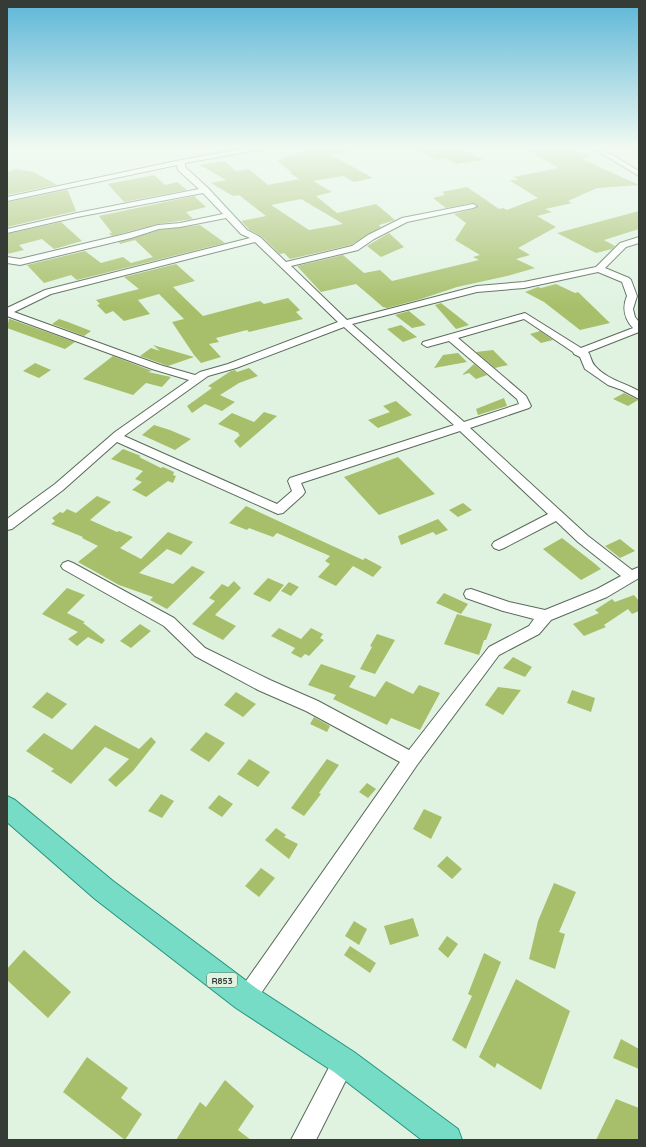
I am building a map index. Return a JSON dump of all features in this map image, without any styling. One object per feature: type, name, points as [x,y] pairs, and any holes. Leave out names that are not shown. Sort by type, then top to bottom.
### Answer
[{"type":"main road","name":"R853","points":[[7,807],[104,890],[246,998],[344,1062],[447,1140]]},
{"type":"street","points":[[7,231],[151,201]]},
{"type":"street","points":[[215,201],[244,232],[258,239],[345,323],[462,426],[583,539],[634,574],[602,593],[546,616],[534,630],[494,651],[411,760],[246,998]]},
{"type":"street","points":[[285,265],[356,248],[371,237],[405,220],[473,206]]},
{"type":"street","points":[[7,260],[20,262],[128,236],[158,227],[180,225],[229,215]]},
{"type":"street","points":[[7,313],[48,292],[258,239]]},
{"type":"street","points":[[7,526],[59,487],[116,437],[204,374],[232,366],[345,323],[478,289],[524,285],[599,268],[623,244],[639,240]]},
{"type":"street","points":[[578,352],[602,344],[616,336],[639,328],[631,321],[628,304],[632,296],[626,280],[599,268]]},
{"type":"street","points":[[7,313],[156,366],[198,379]]},
{"type":"street","points":[[427,344],[525,316],[554,334],[567,345],[585,355],[589,367],[600,375],[612,383],[626,388],[639,396]]},
{"type":"street","points":[[116,437],[278,510],[299,492],[294,481],[525,406],[522,398],[451,337]]},
{"type":"street","points":[[499,545],[557,515]]},
{"type":"street","points":[[68,566],[169,622],[200,652],[264,685],[319,709],[411,760]]},
{"type":"street","points":[[471,594],[492,603],[523,612],[546,616]]},
{"type":"street","points":[[303,1140],[344,1062]]},
{"type":"building","points":[[14,201],[72,201],[76,211],[7,227],[7,202]]},
{"type":"building","points":[[172,201],[199,201],[206,207],[186,212],[193,219],[158,224],[112,236],[109,233],[112,233],[99,216]]},
{"type":"building","points":[[246,201],[293,201],[271,205],[309,230],[343,224],[304,201],[322,201],[337,213],[376,204],[395,220],[379,225],[381,227],[351,245],[290,259],[284,253],[280,254],[261,236],[250,230],[241,221],[266,216]]},
{"type":"building","points":[[436,201],[487,201],[499,209],[503,208],[507,210],[531,201],[569,201],[572,203],[545,209],[552,212],[537,216],[556,227],[518,248],[530,255],[516,259],[535,268],[457,287],[387,308],[383,307],[356,284],[321,292],[297,266],[343,255],[364,273],[380,270],[392,281],[479,260],[473,257],[480,255],[455,240],[466,223],[454,214],[473,209],[478,205],[473,203],[446,208]]},
{"type":"building","points":[[639,211],[639,229],[604,240],[615,246],[612,249],[596,253],[557,233]]},
{"type":"building","points":[[61,222],[82,241],[54,249],[42,239],[19,245],[24,250],[7,254],[7,234]]},
{"type":"building","points":[[200,225],[225,243],[77,280],[71,275],[44,283],[27,265],[85,251],[101,263],[123,257],[131,263],[153,257],[135,240],[120,244],[119,242],[159,230]]},
{"type":"building","points":[[389,233],[404,247],[381,257],[367,246]]},
{"type":"building","points":[[176,264],[195,281],[173,287],[203,316],[260,301],[264,304],[288,298],[300,310],[296,312],[303,319],[249,332],[247,330],[216,338],[219,342],[209,344],[221,357],[201,363],[172,322],[184,319],[159,294],[138,300],[150,314],[124,321],[113,311],[106,314],[97,305],[100,304],[96,300],[139,289],[124,277]]},
{"type":"building","points":[[556,284],[575,293],[578,292],[610,323],[580,330],[544,302],[525,292],[538,287],[541,288]]},
{"type":"building","points":[[441,303],[469,325],[456,329],[435,305]]},
{"type":"building","points":[[409,311],[426,325],[412,328],[395,315]]},
{"type":"building","points":[[9,319],[75,342],[65,349],[7,328]]},
{"type":"building","points":[[59,319],[91,331],[84,336],[52,324]]},
{"type":"building","points":[[401,325],[417,337],[403,342],[387,329]]},
{"type":"building","points":[[540,331],[553,340],[541,343],[530,334]]},
{"type":"building","points":[[153,345],[194,357],[168,366],[140,356],[151,348],[160,351]]},
{"type":"building","points":[[493,350],[508,365],[495,368],[476,352]]},
{"type":"building","points":[[458,353],[467,362],[434,368],[443,355]]},
{"type":"building","points":[[113,356],[152,371],[148,372],[171,377],[162,387],[146,383],[133,395],[83,379]]},
{"type":"building","points":[[35,363],[51,370],[39,378],[23,371]]},
{"type":"building","points":[[474,364],[487,375],[476,379],[469,373],[462,375]]},
{"type":"building","points":[[249,368],[258,376],[239,383],[220,395],[235,402],[222,411],[205,404],[192,413],[187,406],[212,388],[208,386],[231,371],[235,370],[237,372]]},
{"type":"building","points":[[624,393],[638,400],[628,406],[613,399]]},
{"type":"building","points":[[504,398],[507,406],[478,415],[476,409]]},
{"type":"building","points":[[396,401],[412,415],[378,428],[368,420],[390,412],[383,406]]},
{"type":"building","points":[[264,412],[277,416],[240,448],[234,441],[240,435],[238,434],[239,433],[218,424],[232,413],[254,422]]},
{"type":"building","points":[[154,425],[191,439],[175,450],[142,435]]},
{"type":"building","points":[[123,449],[141,456],[139,457],[161,468],[163,467],[174,472],[173,475],[176,476],[173,483],[168,481],[146,497],[132,490],[142,482],[135,479],[143,471],[111,459]]},
{"type":"building","points":[[398,457],[435,494],[379,515],[344,477]]},
{"type":"building","points":[[97,496],[111,502],[90,520],[117,532],[119,531],[133,537],[120,548],[141,559],[168,532],[193,542],[181,555],[167,549],[139,573],[173,584],[192,566],[205,572],[167,609],[150,600],[153,597],[119,585],[78,562],[98,546],[82,538],[83,537],[51,524],[55,521],[52,518],[60,512],[63,513],[67,509],[76,513]]},
{"type":"building","points":[[463,503],[472,510],[458,517],[449,510]]},
{"type":"building","points":[[246,506],[363,560],[365,558],[382,567],[373,577],[353,566],[336,586],[318,577],[330,564],[325,561],[330,556],[277,533],[273,537],[249,528],[247,530],[229,523]]},
{"type":"building","points":[[438,519],[448,530],[436,535],[433,532],[401,545],[398,536]]},
{"type":"building","points":[[562,538],[601,569],[581,580],[543,549]]},
{"type":"building","points":[[620,539],[635,551],[620,558],[605,546]]},
{"type":"building","points":[[268,578],[284,585],[270,602],[253,594]]},
{"type":"building","points":[[234,581],[241,588],[215,615],[236,626],[223,640],[192,624],[215,601],[209,598],[222,584],[228,587]]},
{"type":"building","points":[[289,582],[299,587],[291,596],[281,591]]},
{"type":"building","points":[[67,588],[85,595],[67,613],[85,622],[83,623],[105,640],[102,644],[88,637],[77,646],[68,639],[78,632],[42,614]]},
{"type":"building","points":[[444,593],[468,604],[461,614],[436,603]]},
{"type":"building","points":[[634,595],[639,601],[639,611],[632,614],[628,609],[604,625],[606,627],[584,636],[573,624],[599,613],[595,610],[612,599],[615,602]]},
{"type":"building","points":[[457,614],[492,624],[479,655],[444,644]]},
{"type":"building","points":[[140,624],[151,631],[131,648],[120,641]]},
{"type":"building","points":[[279,628],[301,639],[311,628],[323,634],[320,638],[324,640],[309,656],[305,654],[301,658],[291,653],[295,648],[271,636]]},
{"type":"building","points":[[377,634],[395,640],[375,674],[360,669]]},
{"type":"building","points":[[513,657],[532,667],[525,677],[503,668]]},
{"type":"building","points":[[321,664],[356,676],[349,687],[375,697],[386,681],[413,694],[419,685],[440,693],[420,730],[391,718],[387,725],[333,699],[336,695],[308,685]]},
{"type":"building","points":[[498,687],[521,690],[503,715],[485,705]]},
{"type":"building","points":[[572,690],[595,698],[591,712],[567,703]]},
{"type":"building","points":[[47,692],[67,704],[52,719],[32,707]]},
{"type":"building","points":[[236,692],[256,704],[243,717],[224,705]]},
{"type":"building","points":[[314,717],[330,726],[327,732],[310,724]]},
{"type":"building","points":[[95,725],[139,749],[151,737],[156,742],[133,771],[116,787],[108,780],[129,759],[105,747],[71,784],[51,771],[54,769],[26,751],[44,733],[72,750]]},
{"type":"building","points":[[206,732],[225,743],[209,762],[190,750]]},
{"type":"building","points":[[249,759],[270,772],[258,787],[237,774]]},
{"type":"building","points":[[327,759],[339,765],[319,793],[321,794],[304,816],[291,808]]},
{"type":"building","points":[[367,783],[376,789],[368,798],[359,792]]},
{"type":"building","points":[[161,794],[174,801],[162,818],[148,811]]},
{"type":"building","points":[[219,795],[233,804],[222,817],[208,808]]},
{"type":"building","points":[[424,809],[442,817],[431,839],[413,829]]},
{"type":"building","points":[[276,828],[286,835],[284,837],[298,844],[289,859],[265,840]]},
{"type":"building","points":[[447,856],[462,869],[452,879],[437,866]]},
{"type":"building","points":[[261,868],[275,878],[259,897],[245,886]]},
{"type":"building","points":[[554,883],[576,892],[559,932],[565,934],[555,969],[529,959],[538,921]]},
{"type":"building","points":[[413,918],[419,936],[390,945],[384,926]]},
{"type":"building","points":[[354,921],[367,929],[359,945],[345,936]]},
{"type":"building","points":[[447,936],[458,944],[448,958],[438,949]]},
{"type":"building","points":[[350,946],[376,963],[370,973],[344,955]]},
{"type":"building","points":[[24,950],[71,992],[48,1018],[7,980],[7,969]]},
{"type":"building","points":[[484,953],[501,962],[466,1049],[452,1040],[472,996],[468,994]]},
{"type":"building","points":[[516,979],[570,1011],[541,1090],[497,1063],[495,1068],[479,1057]]},
{"type":"building","points":[[621,1039],[639,1049],[639,1069],[613,1058]]},
{"type":"building","points":[[87,1057],[128,1088],[121,1098],[142,1114],[125,1140],[63,1092]]},
{"type":"building","points":[[225,1080],[254,1106],[238,1130],[251,1140],[176,1140],[200,1102],[206,1107]]},
{"type":"building","points":[[616,1099],[639,1108],[639,1140],[596,1140]]}]
